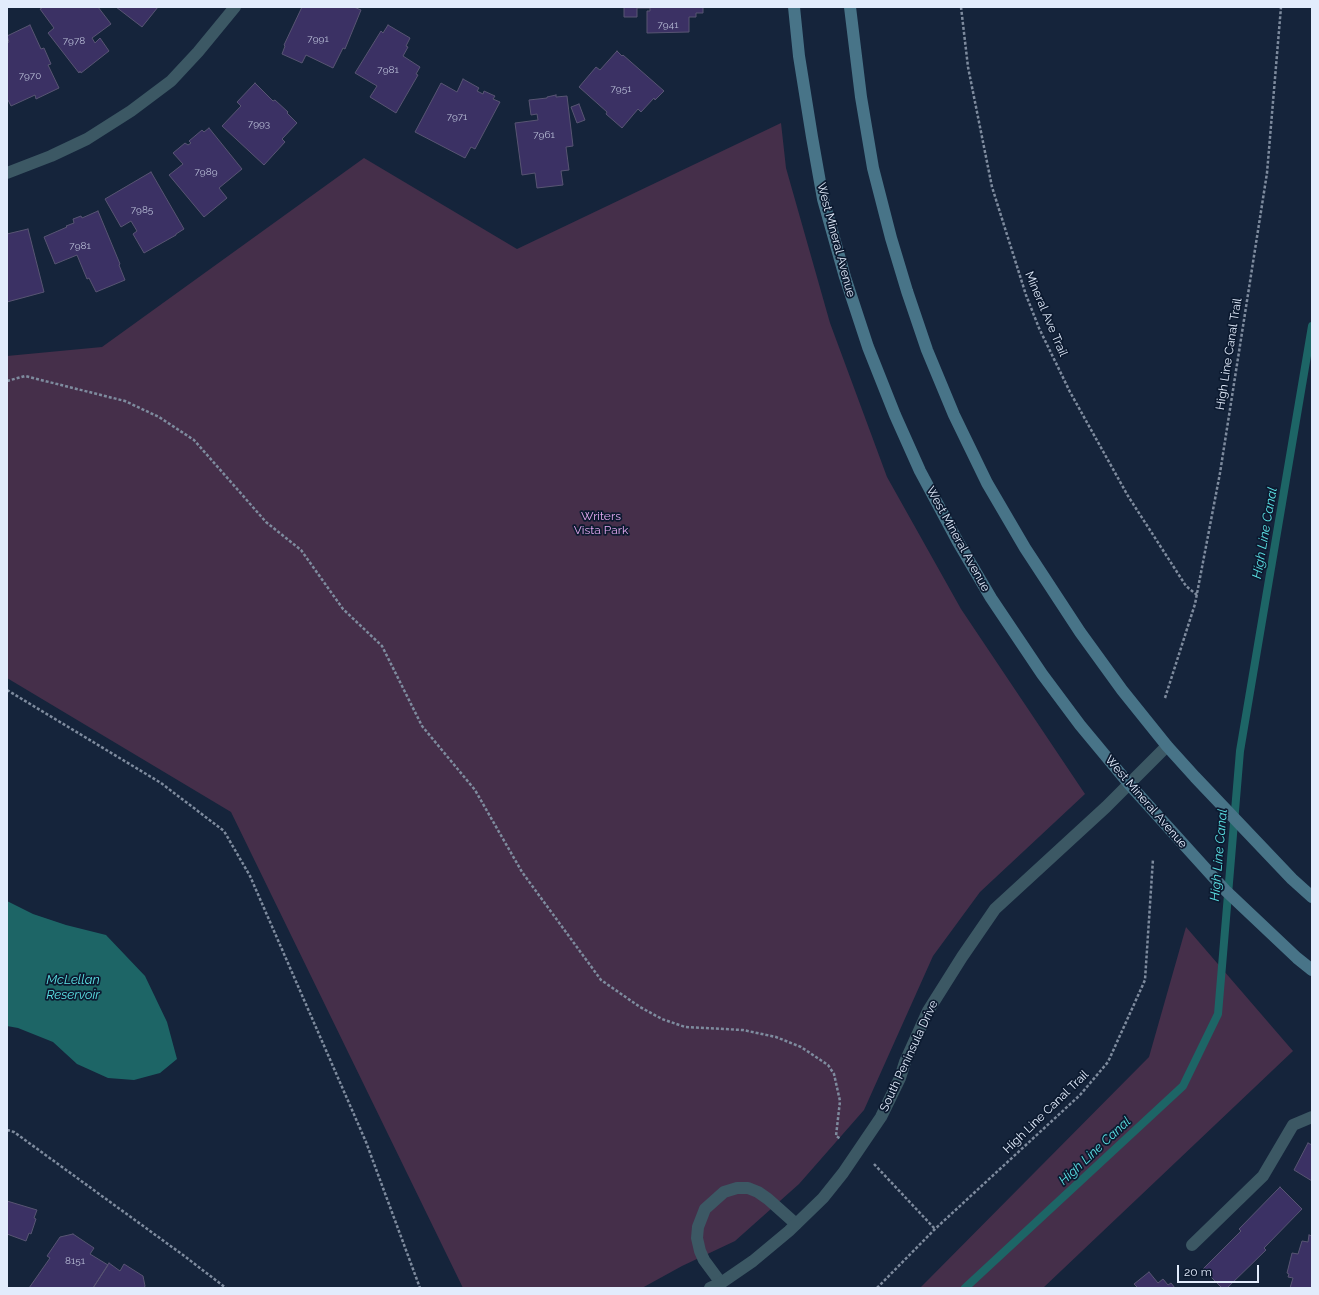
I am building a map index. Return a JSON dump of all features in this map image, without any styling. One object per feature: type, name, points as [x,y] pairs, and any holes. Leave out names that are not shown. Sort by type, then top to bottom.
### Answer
[{"type":"main road","name":"West Mineral Avenue","points":[[794,7],[799,56],[809,122],[824,199],[845,277],[863,333],[895,415],[920,471],[958,542],[991,598],[1042,674],[1080,725],[1128,784],[1225,890],[1297,958],[1312,970]]},
{"type":"main road","points":[[850,7],[861,96],[873,168],[887,224],[907,291],[927,350],[954,415],[987,483],[1025,548],[1080,632],[1122,690],[1167,746],[1195,777],[1292,879],[1312,897]]},
{"type":"street","points":[[7,173],[51,156],[87,139],[131,111],[171,81],[198,52],[234,7]]},
{"type":"street","name":"South Peninsula Drive","points":[[715,1286],[753,1261],[796,1224],[823,1198],[843,1173],[884,1111],[900,1078],[905,1062],[928,1011],[962,957],[995,909],[1106,807],[1167,746]]},
{"type":"street","points":[[1192,1245],[1263,1176],[1293,1125],[1312,1117]]},
{"type":"street","points":[[715,1286],[700,1251],[697,1238],[698,1227],[705,1209],[724,1192],[737,1188],[748,1188],[758,1192],[796,1224]]},
{"type":"path","name":"Mineral Ave Trail","points":[[961,7],[968,67],[992,187],[1026,295],[1039,328],[1070,392],[1128,496],[1186,586],[1197,595]]},
{"type":"path","name":"High Line Canal Trail","points":[[1165,698],[1195,604],[1220,473],[1267,173],[1281,7]]},
{"type":"path","points":[[7,381],[25,376],[125,401],[160,417],[194,440],[266,522],[301,550],[343,609],[382,646],[422,726],[475,790],[522,872],[601,980],[640,1007],[662,1019],[685,1027],[743,1030],[776,1037],[801,1047],[828,1065],[834,1074],[840,1101],[836,1136],[875,1164],[935,1229]]},
{"type":"path","points":[[7,690],[161,783],[224,831],[250,876],[366,1142],[420,1288]]},
{"type":"path","name":"High Line Canal Trail","points":[[877,1288],[935,1229],[1080,1095],[1108,1062],[1145,980],[1153,859]]},
{"type":"path","points":[[7,1130],[20,1136],[184,1255],[226,1288]]},
{"type":"green space","name":"Writers Vista Park","points":[[781,123],[786,168],[830,323],[887,477],[961,609],[1085,794],[980,892],[933,956],[864,1110],[799,1184],[735,1241],[682,1266],[642,1288],[463,1288],[231,812],[7,678],[7,356],[102,347],[364,158],[517,249]]},
{"type":"green space","points":[[1186,927],[1293,1051],[1043,1288],[920,1288],[1149,1057]]},
{"type":"water","name":"McLellan Reservoir","points":[[7,901],[33,914],[66,925],[106,935],[145,976],[167,1022],[177,1059],[160,1073],[134,1080],[108,1078],[77,1064],[53,1042],[18,1028],[7,1026]]},
{"type":"building","points":[[41,7],[98,7],[111,24],[92,38],[95,43],[100,38],[109,51],[79,73],[48,33],[54,28],[40,9],[42,8]]},
{"type":"building","points":[[116,7],[158,7],[142,27]]},
{"type":"building","points":[[302,7],[354,7],[361,10],[345,49],[343,48],[333,68],[306,55],[302,63],[282,54],[284,45]]},
{"type":"building","points":[[624,7],[703,7],[703,13],[696,13],[696,17],[689,17],[689,32],[647,33],[647,11],[650,11],[650,8],[637,8],[637,17],[624,17]]},
{"type":"building","points":[[30,25],[41,49],[44,48],[51,64],[48,65],[59,88],[36,99],[35,95],[11,106],[8,100],[7,101],[7,43],[9,42],[7,36]]},
{"type":"building","points":[[388,25],[410,38],[406,46],[408,47],[403,56],[420,67],[416,74],[418,75],[396,113],[370,97],[377,86],[355,73],[381,31],[383,33]]},
{"type":"building","points":[[617,51],[664,91],[655,100],[654,98],[641,112],[638,109],[622,128],[606,114],[607,112],[579,87],[596,67],[600,70]]},
{"type":"building","points":[[463,79],[479,88],[477,91],[483,94],[484,91],[495,96],[493,99],[500,102],[475,149],[471,147],[465,158],[415,132],[441,83],[457,92]]},
{"type":"building","points":[[255,83],[273,101],[275,100],[288,112],[287,113],[297,123],[282,139],[285,142],[264,165],[222,126],[241,106],[237,102]]},
{"type":"building","points":[[556,95],[556,97],[567,96],[573,146],[566,147],[569,170],[561,171],[563,185],[537,188],[535,173],[522,175],[515,123],[538,120],[537,114],[531,115],[529,100],[547,98]]},
{"type":"building","points":[[579,104],[585,120],[577,123],[571,107]]},
{"type":"building","points":[[209,128],[242,169],[219,188],[227,198],[204,217],[169,175],[183,164],[173,153],[185,143],[188,145],[191,143],[189,141],[202,130],[204,132]]},
{"type":"building","points":[[151,172],[184,229],[144,253],[133,234],[137,231],[131,221],[121,227],[105,199]]},
{"type":"building","points":[[98,211],[125,280],[96,292],[89,278],[87,279],[77,255],[55,264],[44,237],[74,223],[73,219],[81,216],[82,218]]},
{"type":"building","points":[[28,229],[44,292],[7,302],[7,234]]},
{"type":"building","points":[[1308,1143],[1312,1145],[1312,1181],[1294,1170]]},
{"type":"building","points":[[1280,1187],[1302,1209],[1264,1248],[1266,1250],[1227,1288],[1222,1288],[1203,1269],[1241,1231],[1239,1229]]},
{"type":"building","points":[[7,1201],[37,1210],[34,1218],[36,1219],[31,1234],[29,1233],[26,1241],[7,1234]]},
{"type":"building","points":[[73,1234],[94,1248],[90,1254],[108,1265],[93,1288],[29,1288],[50,1258],[47,1256],[60,1237]]},
{"type":"building","points":[[1309,1235],[1312,1236],[1312,1288],[1290,1288],[1293,1278],[1288,1277],[1289,1274],[1287,1273],[1292,1253],[1298,1254],[1302,1241],[1308,1242]]},
{"type":"building","points":[[109,1263],[120,1271],[124,1264],[143,1276],[144,1288],[93,1288]]},
{"type":"building","points":[[1149,1272],[1158,1283],[1163,1279],[1168,1285],[1171,1283],[1175,1288],[1135,1288],[1137,1287],[1134,1284]]},
{"type":"waterway","name":"High Line Canal","points":[[965,1288],[1183,1086],[1218,1014],[1240,751],[1312,326]]}]
